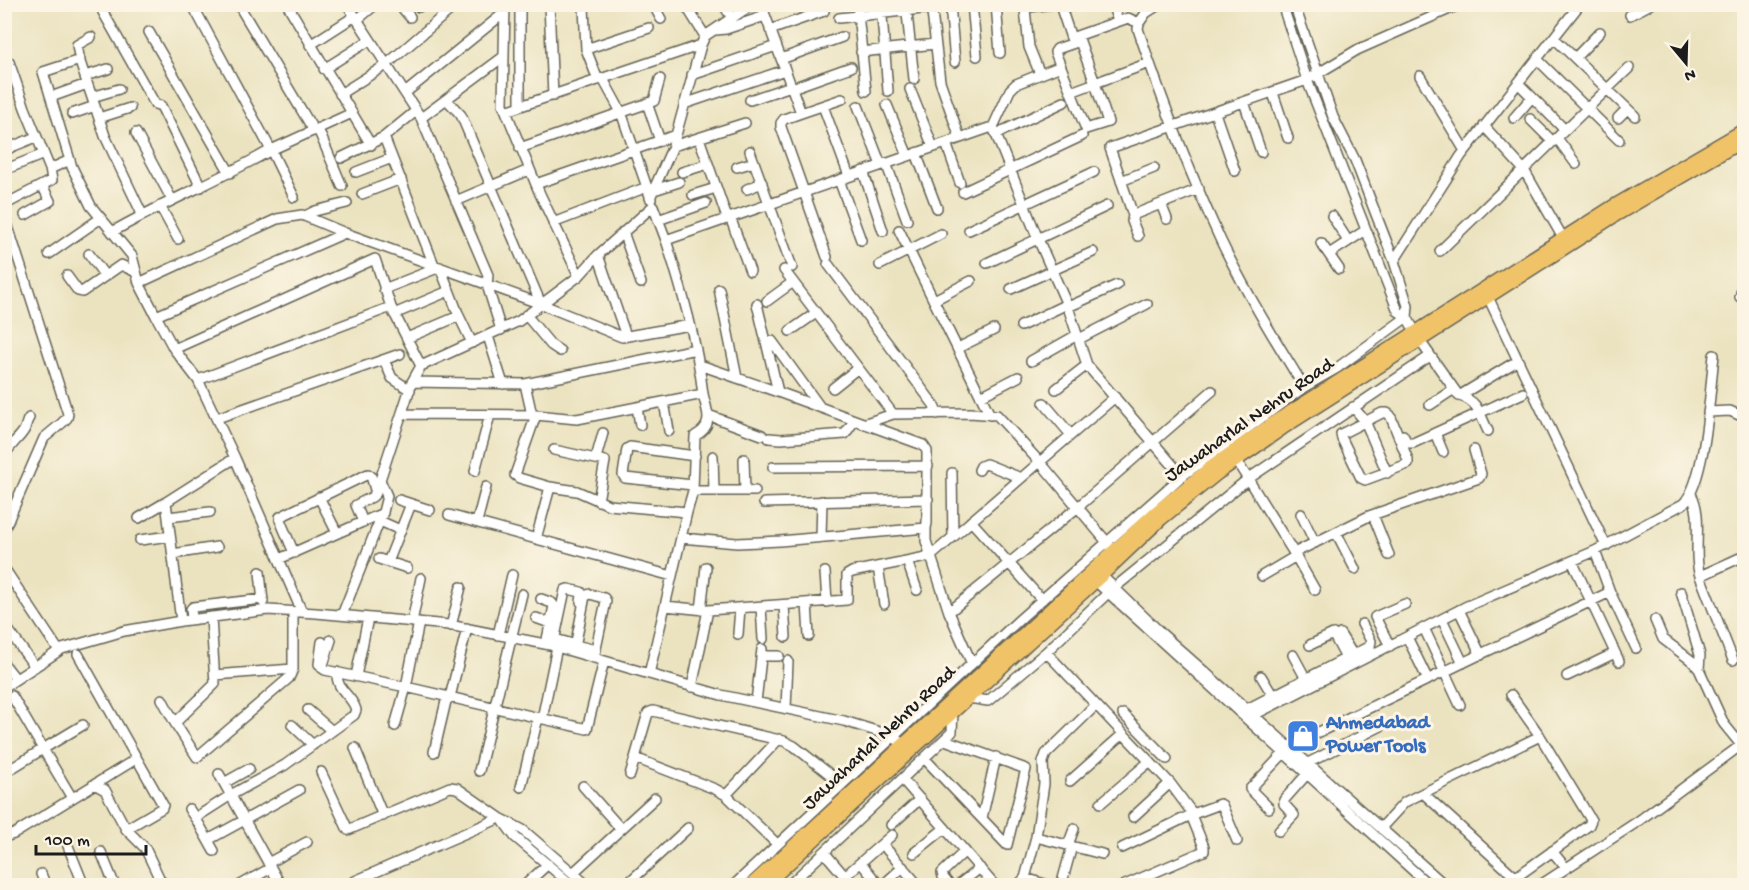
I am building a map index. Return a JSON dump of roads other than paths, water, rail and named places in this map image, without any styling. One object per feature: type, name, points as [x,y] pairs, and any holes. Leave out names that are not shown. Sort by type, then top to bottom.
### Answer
[{"type":"main road","name":"Jawaharlal Nehru Road","points":[[750,885],[899,740],[1092,571],[1236,460],[1563,238],[1744,130]]},
{"type":"main road","name":"Jawaharlal Nehru Road","points":[[764,885],[969,698],[1092,571],[1111,547],[1209,468],[1276,421],[1488,297],[1616,215],[1744,140]]},
{"type":"street","points":[[192,4],[294,197]]},
{"type":"street","points":[[238,4],[316,130],[342,186]]},
{"type":"street","points":[[286,4],[372,145]]},
{"type":"street","points":[[347,4],[419,114],[488,275],[487,285],[501,330]]},
{"type":"street","points":[[310,45],[376,4]]},
{"type":"street","points":[[399,4],[410,17]]},
{"type":"street","points":[[340,94],[386,65],[458,4]]},
{"type":"street","points":[[520,4],[520,106]]},
{"type":"street","points":[[549,4],[553,96]]},
{"type":"street","points":[[653,4],[661,19]]},
{"type":"street","points":[[342,615],[382,517],[387,496],[380,480],[411,386],[421,366],[501,330],[526,315],[579,276],[623,232],[651,195],[673,146],[703,41],[685,4]]},
{"type":"street","points":[[723,4],[732,18]]},
{"type":"street","points":[[506,111],[601,80],[703,41],[715,29],[753,4]]},
{"type":"street","points":[[761,4],[801,113]]},
{"type":"street","points":[[857,4],[866,91]]},
{"type":"street","points":[[950,4],[955,62]]},
{"type":"street","points":[[972,4],[977,56]]},
{"type":"street","points":[[996,4],[1000,53]]},
{"type":"street","points":[[1040,74],[1029,47],[1026,9],[1053,4]]},
{"type":"street","points":[[1074,4],[1063,8],[1062,11],[1070,37],[1079,39]]},
{"type":"street","points":[[1112,4],[1118,21]]},
{"type":"street","points":[[1160,4],[1146,13],[1139,23],[1138,29],[1149,63],[1222,242],[1304,387]]},
{"type":"street","points":[[1282,4],[1307,80],[1398,311],[1407,317],[1417,337],[1457,393],[1476,403],[1488,431]]},
{"type":"street","points":[[708,415],[766,437],[781,440],[845,434],[858,423],[893,414],[998,415],[1111,547],[1133,518],[1182,476],[1304,387],[1336,368],[1407,317],[1408,306],[1394,261],[1355,160],[1333,117],[1294,4]]},
{"type":"street","points":[[1138,236],[1111,146],[1174,127],[1307,80],[1357,50],[1461,4]]},
{"type":"street","points":[[1394,261],[1465,151],[1580,4]]},
{"type":"street","points":[[1630,15],[1651,4]]},
{"type":"street","points":[[838,18],[858,16],[881,9],[931,6],[940,81],[960,138]]},
{"type":"street","points":[[584,7],[586,49],[601,80],[621,112],[680,282],[700,365],[708,415],[704,431],[695,436],[693,488],[649,674]]},
{"type":"street","points":[[906,8],[914,79]]},
{"type":"street","points":[[405,93],[505,9]]},
{"type":"street","points":[[505,9],[503,104],[553,223],[579,276]]},
{"type":"street","points":[[881,9],[888,91]]},
{"type":"street","points":[[770,30],[824,11]]},
{"type":"street","points":[[103,12],[155,104],[161,106],[201,187]]},
{"type":"street","points":[[715,29],[726,29],[765,16]]},
{"type":"street","points":[[1079,39],[1109,120],[1086,129],[1055,52],[1057,49],[1118,21],[1130,18],[1139,23]]},
{"type":"street","points":[[586,49],[649,28]]},
{"type":"street","points":[[149,32],[230,172]]},
{"type":"street","points":[[1575,58],[1600,32]]},
{"type":"street","points":[[92,37],[77,45],[80,60],[107,141],[142,214]]},
{"type":"street","points":[[782,59],[842,37]]},
{"type":"street","points":[[1554,38],[1635,116]]},
{"type":"street","points":[[324,69],[370,40]]},
{"type":"street","points":[[861,51],[935,44]]},
{"type":"street","points":[[692,75],[776,46]]},
{"type":"street","points":[[341,158],[372,145],[419,114],[447,100],[503,57]]},
{"type":"street","points":[[1537,59],[1619,140]]},
{"type":"street","points":[[80,60],[43,72],[70,160],[91,206],[132,256],[139,283],[156,316],[174,349],[198,380],[279,559],[297,612],[293,669],[289,678],[193,760],[162,699]]},
{"type":"street","points":[[4,205],[52,180],[50,169],[9,62]]},
{"type":"street","points":[[1071,92],[1149,63]]},
{"type":"street","points":[[750,100],[851,67]]},
{"type":"street","points":[[1056,68],[1016,84],[1010,90],[992,131],[1067,305],[1087,365],[1182,476]]},
{"type":"street","points":[[1440,251],[1629,68]]},
{"type":"street","points":[[51,97],[108,69]]},
{"type":"street","points":[[684,104],[786,70]]},
{"type":"street","points":[[1420,76],[1465,151]]},
{"type":"street","points":[[520,148],[656,99],[660,79]]},
{"type":"street","points":[[1518,83],[1565,130]]},
{"type":"street","points":[[72,114],[119,89]]},
{"type":"street","points":[[910,89],[933,147]]},
{"type":"street","points":[[1273,93],[1288,138]]},
{"type":"street","points":[[1514,118],[1532,97]]},
{"type":"street","points":[[842,99],[784,119],[781,123],[828,260],[934,405],[937,414]]},
{"type":"street","points":[[447,100],[461,115],[541,304]]},
{"type":"street","points":[[666,240],[912,154],[960,138],[992,131],[1064,102]]},
{"type":"street","points":[[1244,102],[1261,152]]},
{"type":"street","points":[[647,103],[660,141]]},
{"type":"street","points":[[823,105],[849,176]]},
{"type":"street","points":[[887,105],[937,208]]},
{"type":"street","points":[[858,106],[906,220]]},
{"type":"street","points":[[99,118],[130,108]]},
{"type":"street","points":[[1618,118],[1627,109]]},
{"type":"street","points":[[1215,112],[1235,171]]},
{"type":"street","points":[[112,232],[142,214],[201,187],[271,150],[352,113]]},
{"type":"street","points":[[1530,119],[1555,140],[1576,164]]},
{"type":"street","points":[[673,146],[745,123]]},
{"type":"street","points":[[1484,126],[1524,170],[1563,238]]},
{"type":"street","points":[[4,131],[7,149],[36,137]]},
{"type":"street","points":[[136,133],[172,200]]},
{"type":"street","points":[[536,184],[676,135]]},
{"type":"street","points":[[946,143],[962,187],[1010,170],[1082,136]]},
{"type":"street","points":[[384,137],[437,266],[472,343]]},
{"type":"street","points":[[699,138],[716,188],[750,271]]},
{"type":"street","points":[[750,151],[793,282],[893,414]]},
{"type":"street","points":[[4,170],[44,154]]},
{"type":"street","points":[[356,172],[392,158]]},
{"type":"street","points":[[50,169],[70,160]]},
{"type":"street","points":[[737,167],[754,162]]},
{"type":"street","points":[[682,172],[708,164]]},
{"type":"street","points":[[1121,181],[1154,168]]},
{"type":"street","points":[[456,201],[492,188],[530,170]]},
{"type":"street","points":[[863,171],[883,231]]},
{"type":"street","points":[[969,230],[1094,172]]},
{"type":"street","points":[[362,194],[400,179]]},
{"type":"street","points":[[839,180],[861,240]]},
{"type":"street","points":[[553,223],[651,195],[679,182]]},
{"type":"street","points":[[747,189],[762,183]]},
{"type":"street","points":[[25,215],[50,201],[42,185]]},
{"type":"street","points":[[693,195],[716,188]]},
{"type":"street","points":[[1133,215],[1199,189]]},
{"type":"street","points":[[306,216],[347,203]]},
{"type":"street","points":[[658,220],[706,203]]},
{"type":"street","points":[[1161,204],[1167,219]]},
{"type":"street","points":[[160,206],[178,239]]},
{"type":"street","points":[[987,262],[1107,206]]},
{"type":"street","points":[[4,214],[68,414],[62,423],[44,438],[4,530]]},
{"type":"street","points":[[139,283],[277,219],[293,215],[306,216],[345,233],[622,336],[690,325]]},
{"type":"street","points":[[1332,216],[1348,242]]},
{"type":"street","points":[[49,254],[101,219]]},
{"type":"street","points":[[899,230],[990,415]]},
{"type":"street","points":[[1329,254],[1366,230]]},
{"type":"street","points":[[623,232],[641,283]]},
{"type":"street","points":[[156,316],[345,233]]},
{"type":"street","points":[[880,265],[941,234]]},
{"type":"street","points":[[372,242],[384,289],[421,366]]},
{"type":"street","points":[[1321,243],[1339,269]]},
{"type":"street","points":[[1011,289],[1093,252]]},
{"type":"street","points":[[88,254],[105,276]]},
{"type":"street","points":[[598,255],[626,336]]},
{"type":"street","points":[[174,349],[375,259]]},
{"type":"street","points":[[67,276],[78,291],[82,292],[121,266],[136,272]]},
{"type":"street","points":[[384,289],[437,266]]},
{"type":"street","points":[[934,300],[971,281]]},
{"type":"street","points":[[767,301],[793,282]]},
{"type":"street","points":[[1740,297],[1744,282]]},
{"type":"street","points":[[1021,326],[1117,285]]},
{"type":"street","points":[[719,289],[737,378]]},
{"type":"street","points":[[198,380],[449,291]]},
{"type":"street","points":[[1488,297],[1606,546]]},
{"type":"street","points":[[757,304],[778,392]]},
{"type":"street","points":[[1031,361],[1147,304]]},
{"type":"street","points":[[790,331],[816,313]]},
{"type":"street","points":[[526,315],[551,345],[560,351]]},
{"type":"street","points":[[407,338],[459,316]]},
{"type":"street","points":[[958,348],[994,330]]},
{"type":"street","points":[[488,336],[503,384]]},
{"type":"street","points":[[772,341],[820,407]]},
{"type":"street","points":[[384,360],[392,378],[411,386],[525,384],[696,350]]},
{"type":"street","points":[[217,418],[400,354]]},
{"type":"street","points":[[969,698],[988,701],[1046,652],[1111,590],[1248,479],[1430,356]]},
{"type":"street","points":[[1251,712],[1390,646],[1459,610],[1606,546],[1683,504],[1691,494],[1701,458],[1714,356]]},
{"type":"street","points":[[1430,405],[1512,364]]},
{"type":"street","points":[[700,365],[923,445],[927,451],[928,466],[926,541],[949,612],[972,664]]},
{"type":"street","points":[[1056,389],[1087,365]]},
{"type":"street","points":[[832,388],[858,368]]},
{"type":"street","points":[[981,396],[1018,377]]},
{"type":"street","points":[[525,384],[534,415],[515,475],[550,487],[577,491],[609,505],[687,512]]},
{"type":"street","points":[[949,612],[1078,507],[1212,391]]},
{"type":"street","points":[[1398,424],[1407,443],[1410,444],[1524,393]]},
{"type":"street","points":[[402,414],[534,415],[578,419],[703,394]]},
{"type":"street","points":[[665,606],[704,610],[847,600],[846,577],[850,573],[931,556],[1115,398]]},
{"type":"street","points":[[1328,399],[1339,416]]},
{"type":"street","points":[[664,402],[669,431]]},
{"type":"street","points":[[1044,403],[1071,435]]},
{"type":"street","points":[[637,407],[640,425]]},
{"type":"street","points":[[1353,407],[1365,421],[1386,473]]},
{"type":"street","points":[[1708,412],[1730,411],[1739,415],[1744,413]]},
{"type":"street","points":[[1384,412],[1390,415],[1408,462],[1406,466],[1369,480],[1361,478],[1342,439],[1343,432],[1365,421],[1384,412]]},
{"type":"street","points":[[475,471],[490,415]]},
{"type":"street","points":[[4,456],[7,441],[25,430],[29,418]]},
{"type":"street","points":[[596,458],[603,432]]},
{"type":"street","points":[[1435,434],[1443,452]]},
{"type":"street","points":[[695,456],[630,447],[627,449],[623,475],[625,478],[714,491],[750,491],[744,459]]},
{"type":"street","points":[[554,450],[604,460],[606,463],[598,501]]},
{"type":"street","points":[[1262,576],[1315,543],[1373,515],[1479,478],[1481,474],[1474,450]]},
{"type":"street","points":[[714,456],[714,491]]},
{"type":"street","points":[[139,518],[235,458]]},
{"type":"street","points":[[1236,460],[1315,590]]},
{"type":"street","points":[[979,470],[986,464],[1021,478]]},
{"type":"street","points":[[773,467],[928,466]]},
{"type":"street","points":[[952,473],[953,537]]},
{"type":"street","points":[[294,553],[280,517],[368,474],[371,476],[376,493],[356,505],[363,522]]},
{"type":"street","points":[[477,522],[486,487]]},
{"type":"street","points":[[536,539],[550,487]]},
{"type":"street","points":[[1691,494],[1696,506],[1697,561],[1700,576],[1733,660]]},
{"type":"street","points":[[320,497],[337,534]]},
{"type":"street","points":[[764,502],[928,499]]},
{"type":"street","points":[[399,500],[430,510]]},
{"type":"street","points":[[821,537],[822,501]]},
{"type":"street","points":[[166,502],[181,621]]},
{"type":"street","points":[[407,568],[383,561],[411,504]]},
{"type":"street","points":[[168,517],[210,512]]},
{"type":"street","points":[[1301,514],[1315,543]]},
{"type":"street","points":[[449,515],[672,576]]},
{"type":"street","points":[[1373,515],[1389,555]]},
{"type":"street","points":[[279,559],[363,522],[382,517]]},
{"type":"street","points":[[382,517],[400,530]]},
{"type":"street","points":[[971,521],[1042,600]]},
{"type":"street","points":[[681,538],[737,543],[926,528]]},
{"type":"street","points":[[1336,532],[1355,569]]},
{"type":"street","points":[[140,540],[170,536]]},
{"type":"street","points":[[173,554],[217,547]]},
{"type":"street","points":[[1595,551],[1636,648]]},
{"type":"street","points":[[1700,576],[1744,556]]},
{"type":"street","points":[[907,561],[917,590]]},
{"type":"street","points":[[1567,676],[1617,657],[1572,561]]},
{"type":"street","points":[[692,687],[704,610],[706,567]]},
{"type":"street","points":[[878,567],[884,604]]},
{"type":"street","points":[[733,885],[842,784],[899,740],[972,664],[1042,600],[1092,571],[1287,750],[1308,763],[1446,885]]},
{"type":"street","points":[[260,572],[264,611]]},
{"type":"street","points":[[825,572],[828,602]]},
{"type":"street","points":[[6,573],[59,651]]},
{"type":"street","points":[[498,635],[512,575]]},
{"type":"street","points":[[395,726],[406,687],[420,578]]},
{"type":"street","points":[[452,626],[461,587]]},
{"type":"street","points":[[521,787],[540,718],[565,590],[568,589],[581,592],[582,595],[573,648]]},
{"type":"street","points":[[1111,590],[1251,712],[1307,774],[1430,885]]},
{"type":"street","points":[[1269,808],[1250,789],[1287,750],[1611,592]]},
{"type":"street","points":[[1681,592],[1700,655],[1699,669]]},
{"type":"street","points":[[479,771],[522,594]]},
{"type":"street","points":[[326,641],[322,668],[587,729],[606,602],[604,598],[590,594],[585,596],[573,648]]},
{"type":"street","points":[[192,619],[191,609],[193,607],[263,599]]},
{"type":"street","points":[[541,599],[554,604],[550,623],[553,644]]},
{"type":"street","points":[[807,603],[809,636]]},
{"type":"street","points":[[1390,646],[1375,617],[1405,604]]},
{"type":"street","points":[[784,605],[786,637]]},
{"type":"street","points":[[756,702],[762,648],[761,607]]},
{"type":"street","points":[[738,634],[740,608]]},
{"type":"street","points":[[1459,610],[1480,654]]},
{"type":"street","points":[[4,687],[59,651],[124,631],[192,619],[264,611],[297,612],[452,626],[573,648],[692,687],[844,721],[899,740]]},
{"type":"street","points":[[175,723],[215,684],[211,617]]},
{"type":"street","points":[[356,676],[368,618]]},
{"type":"street","points":[[536,618],[550,623]]},
{"type":"street","points":[[1442,619],[1463,663]]},
{"type":"street","points":[[1539,885],[1637,822],[1743,744],[1724,724],[1699,669],[1663,639],[1655,620]]},
{"type":"street","points":[[4,624],[35,667]]},
{"type":"street","points":[[1251,712],[1273,696],[1371,644],[1362,624]]},
{"type":"street","points":[[434,752],[467,628]]},
{"type":"street","points":[[1424,628],[1460,705]]},
{"type":"street","points":[[1310,645],[1333,634],[1347,658]]},
{"type":"street","points":[[1340,634],[1347,658]]},
{"type":"street","points":[[1407,637],[1428,680]]},
{"type":"street","points":[[1330,640],[1347,658]]},
{"type":"street","points":[[762,648],[778,656]]},
{"type":"street","points":[[1046,652],[1170,783],[1192,814],[1204,847],[1204,851],[1124,885]]},
{"type":"street","points":[[78,654],[163,807],[126,830]]},
{"type":"street","points":[[1293,655],[1306,679]]},
{"type":"street","points":[[786,709],[788,661]]},
{"type":"street","points":[[4,664],[16,680]]},
{"type":"street","points":[[215,675],[293,669]]},
{"type":"street","points":[[195,818],[285,765],[354,715],[356,710],[354,704],[339,686],[337,672]]},
{"type":"street","points":[[1261,676],[1273,696]]},
{"type":"street","points":[[1423,793],[1514,876],[1519,875],[1589,825],[1591,820],[1540,736],[1511,695]]},
{"type":"street","points":[[12,696],[72,798]]},
{"type":"street","points":[[1017,885],[1025,878],[1036,837],[1044,784],[1043,762],[1046,754],[1096,705]]},
{"type":"street","points":[[308,710],[332,731]]},
{"type":"street","points":[[630,775],[650,711],[779,739],[794,746],[842,784]]},
{"type":"street","points":[[788,885],[945,740],[952,732],[953,711]]},
{"type":"street","points":[[1123,714],[1167,759]]},
{"type":"street","points":[[4,773],[83,725]]},
{"type":"street","points":[[292,725],[313,745]]},
{"type":"street","points":[[1308,763],[1381,726]]},
{"type":"street","points":[[1131,743],[1142,733]]},
{"type":"street","points":[[1070,781],[1123,734]]},
{"type":"street","points":[[1381,828],[1405,802],[1540,736]]},
{"type":"street","points":[[726,795],[779,739]]},
{"type":"street","points":[[925,759],[1007,845],[1026,769],[945,740]]},
{"type":"street","points":[[355,748],[383,816]]},
{"type":"street","points":[[635,758],[726,795],[777,844]]},
{"type":"street","points":[[982,818],[996,758]]},
{"type":"street","points":[[4,837],[14,834],[136,759]]},
{"type":"street","points":[[1101,803],[1149,762]]},
{"type":"street","points":[[255,781],[247,766],[221,778],[280,885]]},
{"type":"street","points":[[321,772],[348,830],[450,787],[457,788],[500,818],[523,830],[588,885]]},
{"type":"street","points":[[1279,831],[1294,815],[1284,804],[1284,800],[1307,774]]},
{"type":"street","points":[[903,780],[995,885]]},
{"type":"street","points":[[1133,817],[1170,783]]},
{"type":"street","points":[[93,785],[105,790],[126,830],[145,848],[163,885]]},
{"type":"street","points":[[583,786],[621,829]]},
{"type":"street","points":[[208,840],[299,790]]},
{"type":"street","points":[[574,872],[655,798]]},
{"type":"street","points":[[845,876],[882,844],[891,830],[920,799]]},
{"type":"street","points":[[1122,848],[1192,814],[1221,804],[1237,841]]},
{"type":"street","points":[[189,809],[214,851]]},
{"type":"street","points":[[500,818],[516,837],[573,885]]},
{"type":"street","points":[[355,881],[500,818]]},
{"type":"street","points":[[625,885],[688,828]]},
{"type":"street","points":[[915,853],[945,828]]},
{"type":"street","points":[[1061,885],[1074,828]]},
{"type":"street","points":[[1036,837],[1102,854]]},
{"type":"street","points":[[239,885],[307,842]]},
{"type":"street","points":[[882,844],[919,885]]},
{"type":"street","points":[[68,846],[84,885]]},
{"type":"street","points":[[950,885],[942,873],[965,850]]},
{"type":"street","points":[[1552,851],[1566,868]]},
{"type":"street","points":[[101,852],[115,885]]},
{"type":"street","points":[[824,852],[853,885]]},
{"type":"street","points":[[861,863],[881,885],[903,867]]},
{"type":"street","points":[[524,885],[548,864]]},
{"type":"street","points":[[957,885],[980,868]]},
{"type":"street","points":[[41,874],[46,885]]},
{"type":"street","points":[[1025,878],[1050,885]]},
{"type":"place","name":"Ahmedabad Power Tools","points":[[1303,736]]}]
